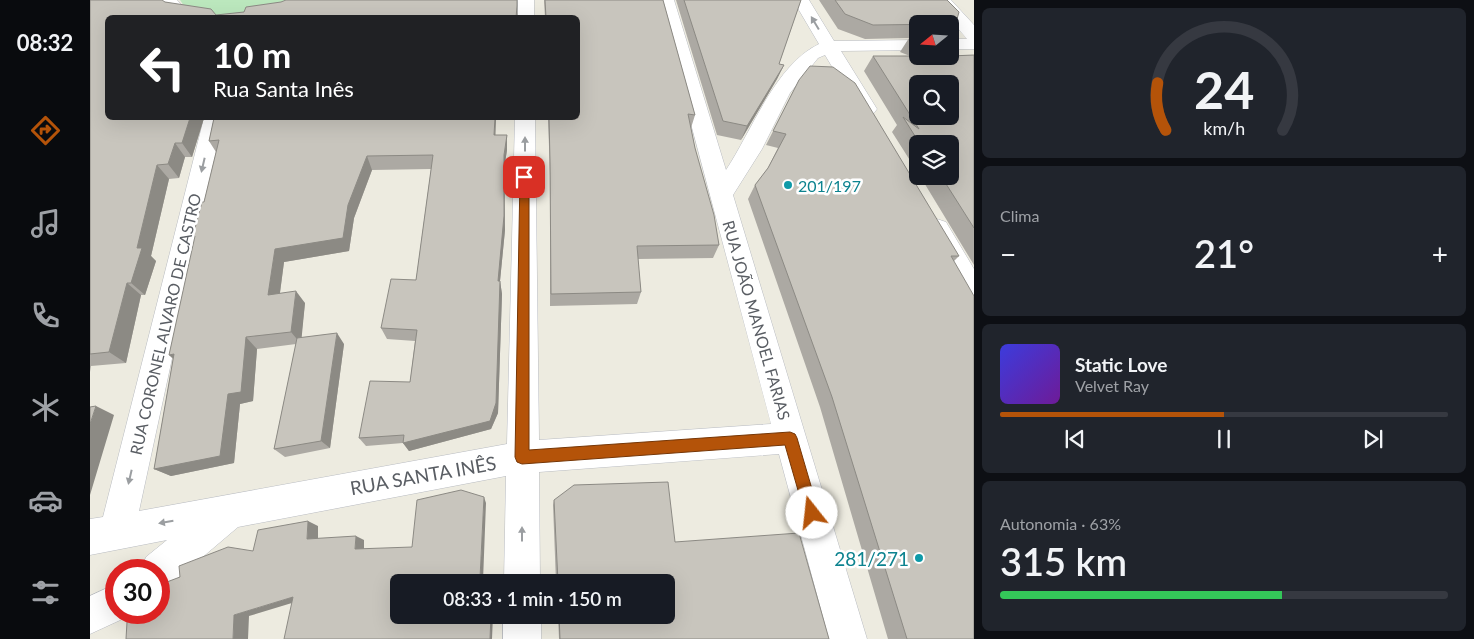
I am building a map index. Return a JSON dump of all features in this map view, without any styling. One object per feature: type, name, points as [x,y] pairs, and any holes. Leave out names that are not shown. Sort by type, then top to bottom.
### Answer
[{"type":"street","points":[[169,0],[176,10],[188,15]]},
{"type":"street","points":[[526,0],[526,15]]},
{"type":"street","name":"RUA JOÃO MANOEL FARIAS","points":[[666,0],[848,639]]},
{"type":"street","points":[[801,0],[877,125]]},
{"type":"street","points":[[942,0],[974,36]]},
{"type":"street","points":[[959,44],[974,44]]},
{"type":"street","points":[[722,194],[751,149],[781,92],[812,54],[828,46],[909,45]]},
{"type":"street","name":"RUA CORONEL ALVARO DE CASTRO","points":[[104,534],[213,120]]},
{"type":"street","points":[[522,574],[525,120]]},
{"type":"street","points":[[925,208],[974,292]]},
{"type":"street","name":"RUA SANTA INÊS","points":[[104,534],[522,457],[790,438]]},
{"type":"street","points":[[170,561],[231,510]]},
{"type":"street","points":[[90,615],[105,608]]},
{"type":"street","points":[[522,624],[522,639]]},
{"type":"green space","points":[[180,0],[289,0],[248,11],[215,15],[201,14],[189,9]]},
{"type":"building","points":[[90,0],[162,0],[211,9],[216,15],[105,15],[105,120],[189,120],[182,143],[175,143],[168,164],[157,165],[137,248],[142,248],[131,283],[127,283],[109,352],[90,354]]},
{"type":"building","points":[[286,0],[517,0],[516,15],[216,15],[244,12],[246,7]]},
{"type":"building","points":[[545,0],[663,0],[695,115],[688,114],[695,148],[714,215],[719,245],[637,246],[641,292],[551,294],[549,120],[580,120],[580,15],[546,15]]},
{"type":"building","points":[[684,0],[801,0],[779,64],[784,65],[747,126],[723,121]]},
{"type":"building","points":[[835,0],[947,0],[959,12],[958,15],[909,15],[909,25],[873,25],[845,14]]},
{"type":"building","points":[[974,55],[974,228],[947,185],[959,185],[959,135],[914,135],[903,117],[909,122],[909,125],[914,125],[919,129],[916,125],[959,125],[959,75],[909,75],[909,113],[873,56],[909,56],[909,65],[959,65],[959,56]]},
{"type":"building","points":[[810,66],[833,67],[855,83],[909,173],[909,185],[916,185],[959,256],[951,256],[974,296],[974,639],[907,639],[832,397],[755,185],[768,168],[786,134],[773,131],[799,80]]},
{"type":"building","points":[[214,120],[495,120],[494,135],[507,135],[504,155],[504,216],[498,281],[500,281],[496,403],[490,421],[403,443],[404,435],[359,438],[370,381],[410,382],[417,330],[381,328],[391,279],[416,280],[433,155],[367,156],[348,205],[343,238],[275,249],[268,295],[296,291],[291,332],[246,337],[241,392],[228,394],[220,456],[154,469],[174,354],[169,355],[195,236],[193,236],[202,202],[204,202],[219,140],[209,141]]},
{"type":"building","points":[[337,333],[321,441],[274,449],[297,338]]},
{"type":"building","points":[[96,406],[90,424],[90,407]]},
{"type":"building","points":[[668,482],[675,542],[799,533],[829,639],[560,639],[559,624],[675,624],[675,574],[558,574],[554,500],[574,485]]},
{"type":"building","points":[[461,490],[484,497],[480,574],[390,574],[390,624],[491,624],[490,639],[284,639],[293,597],[234,615],[233,639],[126,639],[127,624],[170,624],[170,581],[180,577],[179,566],[228,547],[253,551],[258,530],[308,521],[307,539],[356,536],[355,549],[412,547],[417,500]]},
{"type":"place","name":"201/197","points":[[788,185]]},
{"type":"place","name":"281/271","points":[[919,558]]},
{"type":"route","points":[[524,177],[522,457],[790,438],[812,513]]}]
